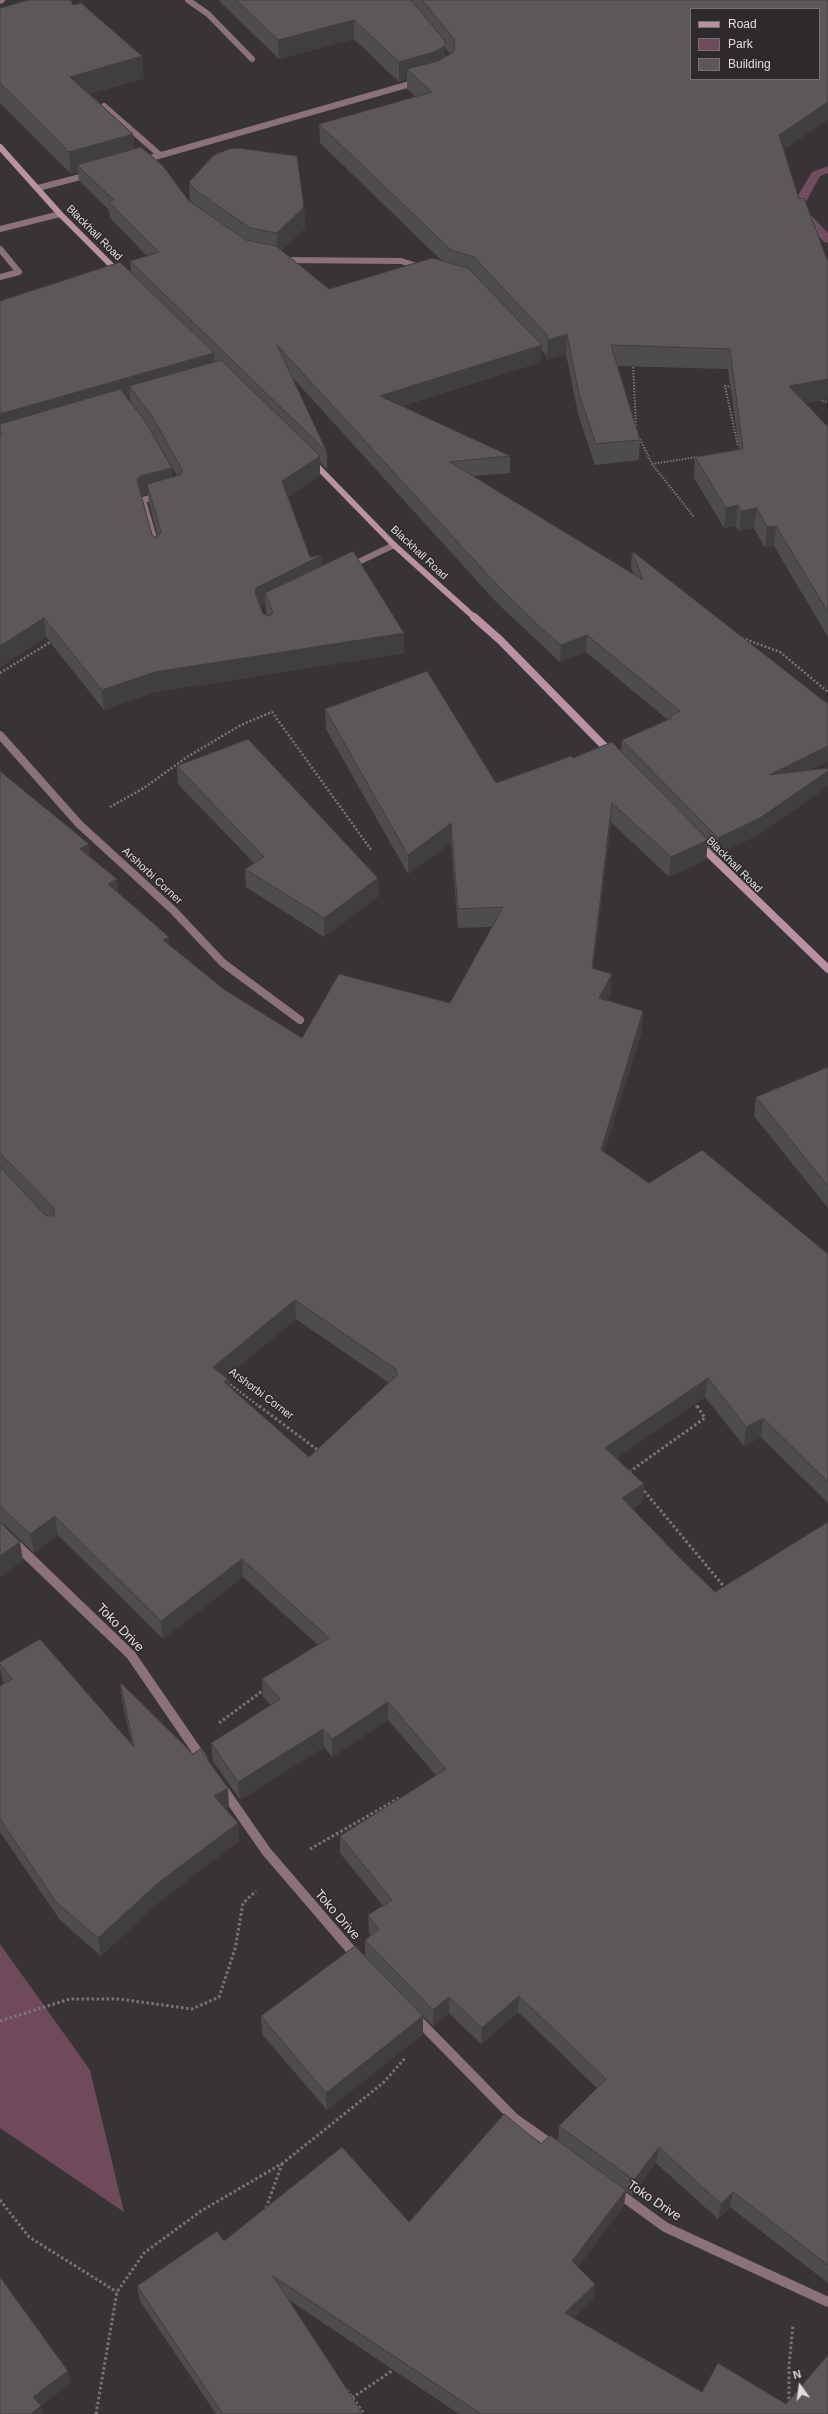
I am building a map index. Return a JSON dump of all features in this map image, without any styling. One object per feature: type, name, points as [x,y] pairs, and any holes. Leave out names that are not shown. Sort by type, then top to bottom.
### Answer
[{"type":"main road","name":"Blackhall Road","points":[[0,147],[60,214],[127,280]]},
{"type":"main road","name":"Blackhall Road","points":[[308,457],[394,545],[500,640],[616,759]]},
{"type":"main road","name":"Blackhall Road","points":[[693,839],[828,969]]},
{"type":"street","points":[[188,0],[208,14],[252,59]]},
{"type":"street","points":[[136,162],[421,80]]},
{"type":"street","points":[[104,106],[137,138],[160,155]]},
{"type":"street","points":[[151,158],[155,164]]},
{"type":"street","points":[[38,188],[98,172]]},
{"type":"street","points":[[0,229],[60,214]]},
{"type":"street","points":[[0,249],[19,272],[0,278]]},
{"type":"street","points":[[278,259],[401,261],[428,269]]},
{"type":"street","points":[[158,553],[143,500],[166,494]]},
{"type":"street","points":[[346,568],[394,545]]},
{"type":"street","name":"Arshorbi Corner","points":[[0,735],[79,824],[173,910],[223,962],[300,1020]]},
{"type":"street","name":"Toko Drive","points":[[0,1529],[131,1655],[208,1768]]},
{"type":"street","name":"Toko Drive","points":[[217,1781],[280,1868],[362,1962]]},
{"type":"street","points":[[408,2010],[514,2118],[565,2154]]},
{"type":"street","name":"Toko Drive","points":[[608,2186],[665,2227],[828,2302]]},
{"type":"path","points":[[632,360],[636,432]]},
{"type":"path","points":[[739,388],[724,386],[740,451]]},
{"type":"path","points":[[813,399],[828,402]]},
{"type":"path","points":[[639,438],[652,464],[694,517]]},
{"type":"path","points":[[652,464],[703,456]]},
{"type":"path","points":[[0,674],[56,638]]},
{"type":"path","points":[[742,638],[780,652],[828,692]]},
{"type":"path","points":[[79,824],[144,788],[187,757],[241,725],[272,712],[372,851]]},
{"type":"path","name":"Arshorbi Corner","points":[[223,1379],[325,1456]]},
{"type":"path","points":[[634,1478],[629,1472],[705,1418],[692,1400]]},
{"type":"path","points":[[638,1484],[727,1591],[734,1587]]},
{"type":"path","points":[[191,1743],[267,1687]]},
{"type":"path","points":[[0,2021],[70,1999],[119,1999],[192,2008],[219,1997],[235,1949],[243,1903],[280,1868],[375,1810],[403,1796]]},
{"type":"path","points":[[96,2414],[116,2292],[144,2253],[201,2211],[283,2163],[383,2083],[429,2032]]},
{"type":"path","points":[[267,2213],[266,2206],[283,2163]]},
{"type":"path","points":[[0,2200],[29,2236],[116,2292]]},
{"type":"path","points":[[789,2407],[789,2365],[798,2289]]},
{"type":"path","points":[[352,2398],[375,2384],[400,2364]]},
{"type":"path","points":[[345,2387],[364,2414]]},
{"type":"green space","points":[[0,1944],[90,2070],[124,2212],[0,2128]]},
{"type":"building","points":[[28,0],[71,0],[73,5],[81,3],[142,56],[70,77],[133,134],[69,152],[0,83],[0,8]]},
{"type":"building","points":[[236,0],[411,0],[445,41],[445,46],[434,52],[399,62],[354,20],[278,40]]},
{"type":"building","points":[[422,0],[828,0],[828,102],[779,135],[799,199],[804,198],[828,262],[828,379],[789,386],[828,427],[828,612],[776,526],[767,527],[757,508],[741,511],[738,505],[726,508],[695,457],[743,449],[730,349],[611,345],[640,440],[596,444],[579,394],[567,334],[548,340],[547,335],[474,257],[448,249],[450,249],[319,124],[432,92],[407,69],[438,61],[452,53],[455,49],[454,39]]},
{"type":"building","points":[[141,147],[163,166],[189,201],[246,240],[276,246],[329,289],[432,258],[468,268],[542,345],[380,396],[510,456],[450,462],[643,580],[632,551],[828,704],[828,746],[769,775],[828,768],[828,771],[760,818],[718,838],[622,740],[672,718],[670,716],[680,711],[587,635],[561,645],[540,627],[499,587],[277,345],[327,452],[130,261],[159,252],[109,202],[114,200],[77,165]]},
{"type":"building","points":[[238,148],[297,156],[304,207],[277,233],[250,228],[195,190],[189,182],[214,155],[229,149]]},
{"type":"building","points":[[120,262],[214,353],[0,414],[0,301]]},
{"type":"building","points":[[221,360],[320,456],[282,481],[310,557],[322,555],[256,588],[255,592],[263,614],[270,616],[273,612],[265,593],[353,551],[404,633],[155,672],[102,690],[44,618],[0,646],[0,435],[2,434],[0,424],[120,389],[145,421],[172,468],[140,476],[137,480],[152,535],[157,538],[161,532],[147,484],[180,475],[183,471],[152,416],[129,386]]},
{"type":"building","points":[[427,671],[496,783],[571,756],[573,758],[612,742],[708,840],[671,857],[612,803],[592,968],[612,974],[599,998],[643,1011],[601,1150],[649,1183],[702,1150],[828,1254],[828,1482],[763,1418],[746,1427],[708,1378],[605,1448],[644,1484],[622,1498],[715,1592],[828,1522],[828,2265],[733,2192],[721,2204],[659,2147],[634,2180],[559,2126],[606,2079],[519,1996],[482,2028],[449,1997],[433,2010],[365,1940],[379,1929],[368,1915],[392,1900],[340,1836],[446,1769],[388,1702],[332,1739],[323,1729],[238,1782],[211,1743],[280,1699],[262,1679],[329,1638],[242,1559],[161,1621],[55,1516],[30,1534],[0,1506],[0,1167],[46,1216],[54,1216],[54,1208],[0,1153],[0,771],[89,844],[80,849],[117,879],[108,884],[169,937],[163,940],[225,990],[302,1038],[339,974],[450,1003],[503,907],[458,909],[451,823],[408,855],[325,709]],"holes":[[[295,1300],[397,1370],[395,1372],[398,1374],[309,1457],[224,1382],[228,1379],[213,1367]]]},
{"type":"building","points":[[248,739],[378,878],[324,918],[245,869],[264,857],[177,766]]},
{"type":"building","points":[[828,1067],[828,1186],[756,1097]]},
{"type":"building","points":[[0,1522],[20,1542],[0,1556]]},
{"type":"building","points":[[40,1639],[134,1747],[120,1682],[193,1754],[200,1749],[228,1788],[214,1796],[238,1823],[158,1883],[98,1938],[56,1902],[0,1819],[0,1686],[12,1679],[0,1662]]},
{"type":"building","points":[[355,1946],[423,2016],[326,2093],[261,2016]]},
{"type":"building","points":[[504,2114],[541,2144],[550,2135],[626,2190],[572,2261],[595,2284],[565,2313],[702,2392],[718,2363],[786,2404],[828,2355],[828,2414],[481,2414],[273,2276],[363,2414],[223,2414],[137,2286],[217,2231],[224,2241],[342,2147],[409,2222]]},
{"type":"building","points":[[0,2277],[68,2371],[33,2397],[41,2406],[32,2413],[33,2414],[0,2414]]},
{"type":"waterway","points":[[828,169],[816,174],[797,207],[828,240]]}]
